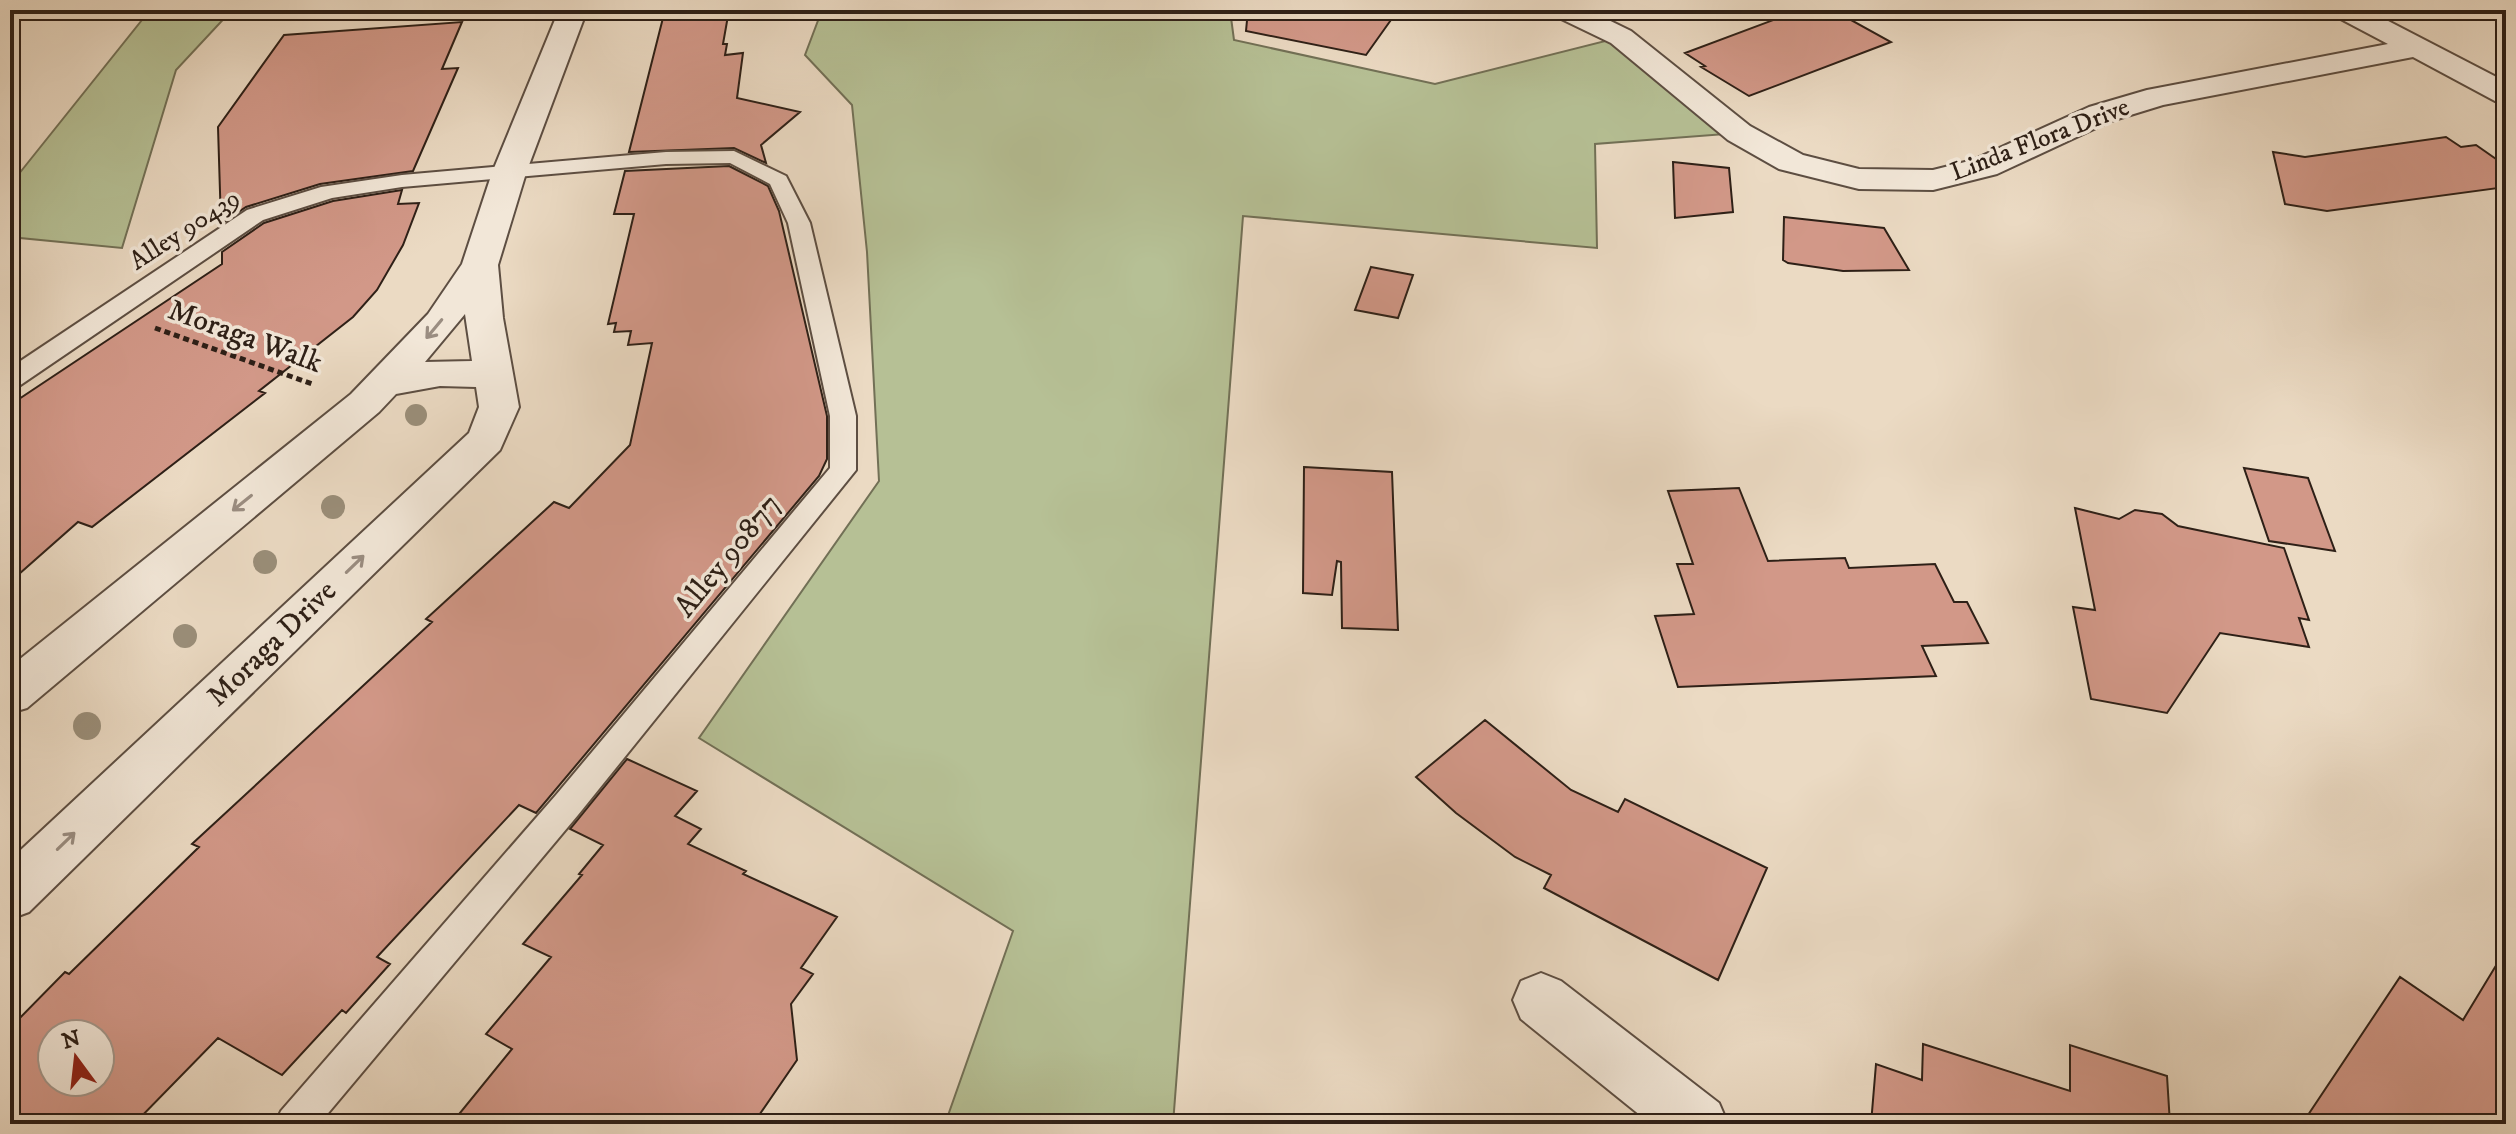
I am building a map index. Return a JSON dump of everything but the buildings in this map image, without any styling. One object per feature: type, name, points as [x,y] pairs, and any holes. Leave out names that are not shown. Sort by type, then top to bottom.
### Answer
[{"type":"street","name":"Moraga Drive","points":[[10,694],[376,393],[441,322],[480,265],[509,173],[573,10]]},
{"type":"street","name":"Linda Flora Drive","points":[[1565,10],[1621,37],[1739,133],[1791,162],[1859,179],[1933,180],[1985,167],[2100,114],[2158,97],[2416,48]]},
{"type":"street","points":[[2345,10],[2506,94]]},
{"type":"street","name":"Moraga Drive","points":[[10,895],[486,440],[499,407],[484,318],[480,265]]},
{"type":"street","name":"Moraga Drive","points":[[376,393],[428,373],[470,371],[494,377]]},
{"type":"street","points":[[1541,1000],[1698,1124]]},
{"type":"lane","name":"Alley 90877","points":[[294,1124],[567,805],[843,470],[843,416],[799,223],[779,180],[734,157],[666,158],[509,173]]},
{"type":"lane","name":"Alley 90439","points":[[10,380],[255,215],[329,192],[402,181],[509,173]]},
{"type":"path","name":"Moraga Walk","points":[[110,312],[376,393]]},
{"type":"green space","points":[[150,10],[232,10],[176,70],[122,248],[10,237],[10,185]]},
{"type":"green space","points":[[822,10],[1230,10],[1234,40],[1435,84],[1621,37],[1739,133],[1595,144],[1597,248],[1243,216],[1173,1124],[945,1124],[1013,931],[699,738],[879,481],[867,252],[852,105],[805,55]]}]
